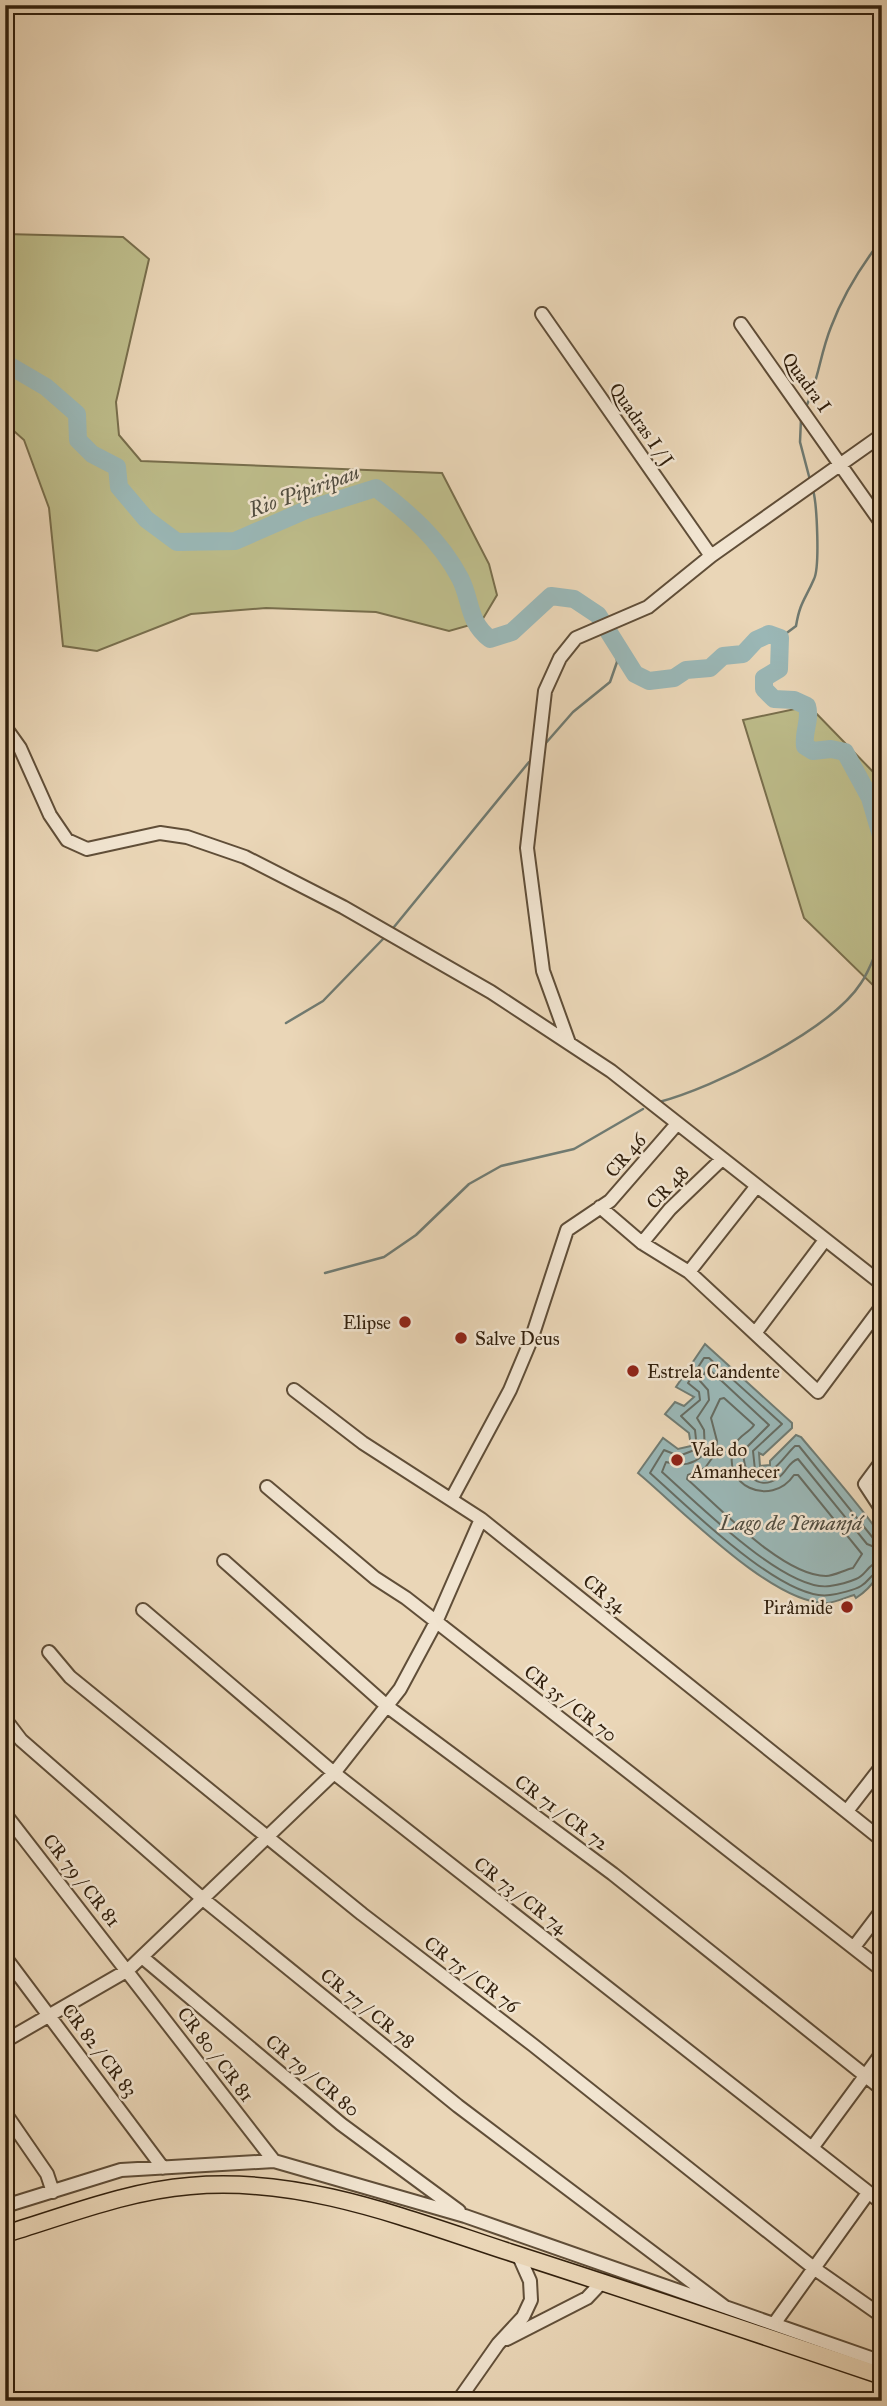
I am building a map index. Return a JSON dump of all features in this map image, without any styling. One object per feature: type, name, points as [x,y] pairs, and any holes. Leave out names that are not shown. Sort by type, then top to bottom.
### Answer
[{"type":"main road","points":[[5,2234],[124,2199],[189,2186],[269,2186],[343,2198],[603,2281],[882,2376]]},
{"type":"street","name":"Quadras I / J","points":[[542,314],[710,556]]},
{"type":"street","name":"Quadra I","points":[[741,324],[841,462],[882,524]]},
{"type":"street","points":[[569,1043],[543,971],[527,848],[545,691],[559,658],[576,638],[648,607],[710,556],[882,435]]},
{"type":"street","points":[[5,727],[20,748],[50,815],[67,840],[87,849],[160,833],[187,837],[245,857],[355,913],[491,992],[611,1071],[676,1125],[882,1284]]},
{"type":"street","name":"CR 46","points":[[452,1498],[510,1390],[531,1340],[567,1230],[610,1201],[676,1125]]},
{"type":"street","name":"CR 48","points":[[642,1243],[670,1209],[721,1160]]},
{"type":"street","points":[[689,1272],[756,1187]]},
{"type":"street","points":[[600,1207],[642,1243],[689,1272],[818,1392],[882,1306]]},
{"type":"street","points":[[755,1332],[825,1240]]},
{"type":"street","name":"CR 34","points":[[294,1390],[363,1443],[452,1498],[481,1520],[882,1840]]},
{"type":"street","points":[[882,1461],[865,1486],[882,1510]]},
{"type":"street","name":"CR 35 / CR 70","points":[[267,1487],[375,1578],[407,1598],[882,1970]]},
{"type":"street","points":[[5,2040],[128,1970],[334,1773],[388,1707],[436,1622],[481,1520]]},
{"type":"street","name":"CR 71 / CR 72","points":[[224,1561],[388,1707],[613,1874],[882,2089]]},
{"type":"street","name":"CR 73 / CR 74","points":[[143,1610],[334,1773],[882,2203]]},
{"type":"street","name":"CR 75 / CR 76","points":[[49,1652],[70,1677],[267,1836],[815,2269],[882,2316]]},
{"type":"street","name":"CR 77 / CR 78","points":[[5,1719],[21,1740],[203,1899],[458,2106],[725,2307]]},
{"type":"street","points":[[846,1811],[882,1766]]},
{"type":"street","name":"CR 79 / CR 81","points":[[5,1814],[128,1970]]},
{"type":"street","points":[[854,1947],[882,1910]]},
{"type":"street","name":"CR 82 / CR 83","points":[[5,1957],[163,2168]]},
{"type":"street","name":"CR 79 / CR 80","points":[[142,1957],[341,2124],[465,2216]]},
{"type":"street","name":"CR 80 / CR 81","points":[[128,1970],[274,2161]]},
{"type":"street","points":[[812,2148],[882,2053]]},
{"type":"street","points":[[5,2113],[47,2174],[53,2192]]},
{"type":"street","points":[[5,2206],[121,2170],[274,2161],[465,2216],[882,2362]]},
{"type":"street","points":[[412,2200],[420,2182]]},
{"type":"street","points":[[774,2324],[868,2193]]},
{"type":"street","points":[[458,2401],[498,2344],[523,2317],[531,2300],[530,2281],[517,2254]]},
{"type":"street","points":[[498,2344],[587,2298],[603,2281]]},
{"type":"shaded area","points":[[5,234],[123,237],[149,259],[116,402],[119,435],[141,461],[442,473],[489,564],[497,595],[481,622],[449,631],[376,612],[266,608],[191,614],[97,651],[63,646],[49,508],[24,440],[5,423]]},
{"type":"shaded area","points":[[809,706],[882,781],[882,994],[804,918],[743,720]]},
{"type":"water","name":"Lago de Yemanjá","points":[[705,1344],[792,1423],[792,1428],[763,1455],[759,1453],[760,1466],[770,1465],[770,1461],[796,1435],[801,1437],[878,1532],[882,1539],[882,1565],[870,1587],[856,1598],[854,1595],[828,1603],[806,1600],[781,1589],[728,1552],[638,1473],[663,1438],[678,1449],[691,1446],[689,1433],[665,1414],[675,1402],[684,1406],[694,1397],[676,1387]]},
{"type":"waterway","points":[[805,409],[836,315],[853,281],[882,239]]},
{"type":"waterway","name":"Rio Pipiripau","points":[[5,363],[46,387],[77,414],[78,440],[92,454],[117,467],[119,487],[146,519],[177,542],[235,541],[306,510],[376,488],[412,517],[443,551],[464,586],[477,625],[490,639],[512,632],[551,596],[574,599],[598,615],[635,674],[649,681],[674,678],[686,670],[710,668],[723,656],[743,654],[756,640],[769,634],[780,638],[779,669],[764,678],[764,689],[774,699],[794,700],[807,706],[805,746],[813,751],[831,749],[845,752],[870,798],[882,839]]},
{"type":"waterway","points":[[801,419],[800,442],[810,480]]},
{"type":"waterway","points":[[780,638],[796,626],[801,606],[816,572],[817,535],[813,490]]},
{"type":"waterway","points":[[545,744],[573,712],[610,682],[617,662],[615,642]]},
{"type":"waterway","points":[[394,927],[529,762]]},
{"type":"waterway","points":[[286,1023],[323,1001],[383,939]]},
{"type":"waterway","points":[[659,1102],[739,1071],[798,1038],[824,1019],[846,1001],[861,983],[882,939]]},
{"type":"waterway","points":[[325,1273],[384,1257],[416,1235],[469,1184],[501,1166],[574,1149],[643,1109]]},
{"type":"place","name":"Elipse","points":[[405,1322]]},
{"type":"place","name":"Salve Deus","points":[[461,1338]]},
{"type":"place","name":"Estrela Candente","points":[[633,1371]]},
{"type":"place","name":"Vale do Amanhecer","points":[[677,1460]]},
{"type":"place","name":"Pirâmide","points":[[847,1607]]}]
